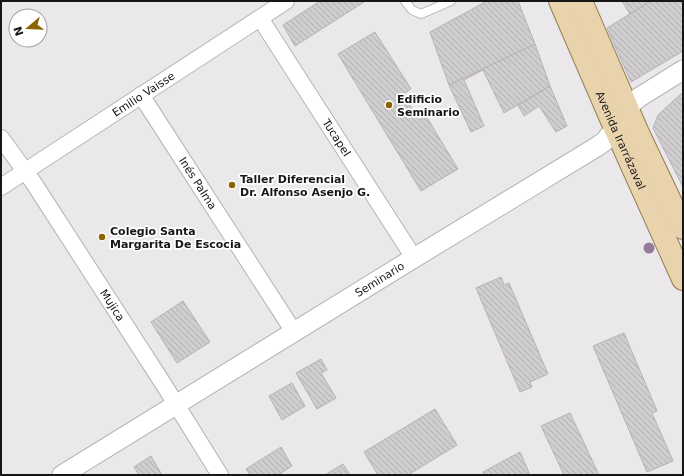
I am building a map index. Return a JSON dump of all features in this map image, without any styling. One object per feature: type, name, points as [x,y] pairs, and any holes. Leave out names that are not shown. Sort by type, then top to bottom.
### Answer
[{"type":"main road","name":"Avenida Irarrázaval","points":[[560,1],[683,279]]},
{"type":"main road","name":"Avenida Irarrázaval","points":[[581,1],[627,108],[683,228]]},
{"type":"street","name":"Emilio Vaisse","points":[[1,188],[286,1]]},
{"type":"street","name":"Tucapel","points":[[260,18],[414,258]]},
{"type":"street","name":"Seminario","points":[[62,475],[598,146],[605,141],[627,108],[638,98],[683,70]]},
{"type":"street","name":"Inés Palma","points":[[141,95],[294,332]]},
{"type":"street","name":"Mujica","points":[[1,138],[25,171],[176,404],[220,475]]},
{"type":"lane","points":[[405,1],[412,10],[421,14],[451,1]]},
{"type":"building","points":[[320,1],[364,2],[295,46],[283,25]]},
{"type":"building","points":[[487,1],[518,1],[535,44],[449,85],[430,32]]},
{"type":"building","points":[[622,1],[651,1],[630,14]]},
{"type":"building","points":[[651,1],[683,1],[683,51],[631,82],[607,28]]},
{"type":"building","name":"Edificio Seminario","points":[[375,32],[411,89],[403,94],[419,120],[426,116],[458,169],[421,191],[338,54]]},
{"type":"building","points":[[535,44],[550,86],[504,113],[483,70],[464,80],[484,126],[471,132],[449,85]]},
{"type":"building","points":[[550,86],[567,126],[556,132],[539,106],[524,116],[518,105]]},
{"type":"building","points":[[683,92],[683,187],[653,128],[658,115]]},
{"type":"building","points":[[501,277],[504,285],[509,283],[548,374],[530,382],[532,387],[520,392],[476,288]]},
{"type":"building","points":[[183,301],[210,342],[177,363],[151,322]]},
{"type":"building","points":[[624,333],[657,411],[652,413],[673,461],[647,472],[593,346]]},
{"type":"building","points":[[321,359],[327,370],[321,373],[336,398],[317,409],[296,373]]},
{"type":"building","points":[[292,383],[305,406],[282,420],[269,396]]},
{"type":"building","points":[[435,409],[457,445],[408,475],[378,475],[364,452]]},
{"type":"building","points":[[570,413],[599,475],[564,475],[541,426]]},
{"type":"building","points":[[281,447],[292,466],[278,475],[250,475],[246,469]]},
{"type":"building","points":[[520,452],[530,475],[484,475],[483,472]]},
{"type":"building","points":[[151,456],[162,475],[139,475],[134,467]]},
{"type":"building","points":[[343,464],[350,475],[325,475]]},
{"type":"place","name":"Edificio Seminario","points":[[389,105]]},
{"type":"place","name":"Taller Diferencial Dr. Alfonso Asenjo G.","points":[[232,185]]},
{"type":"place","name":"Colegio Santa Margarita De Escocia","points":[[102,237]]}]
